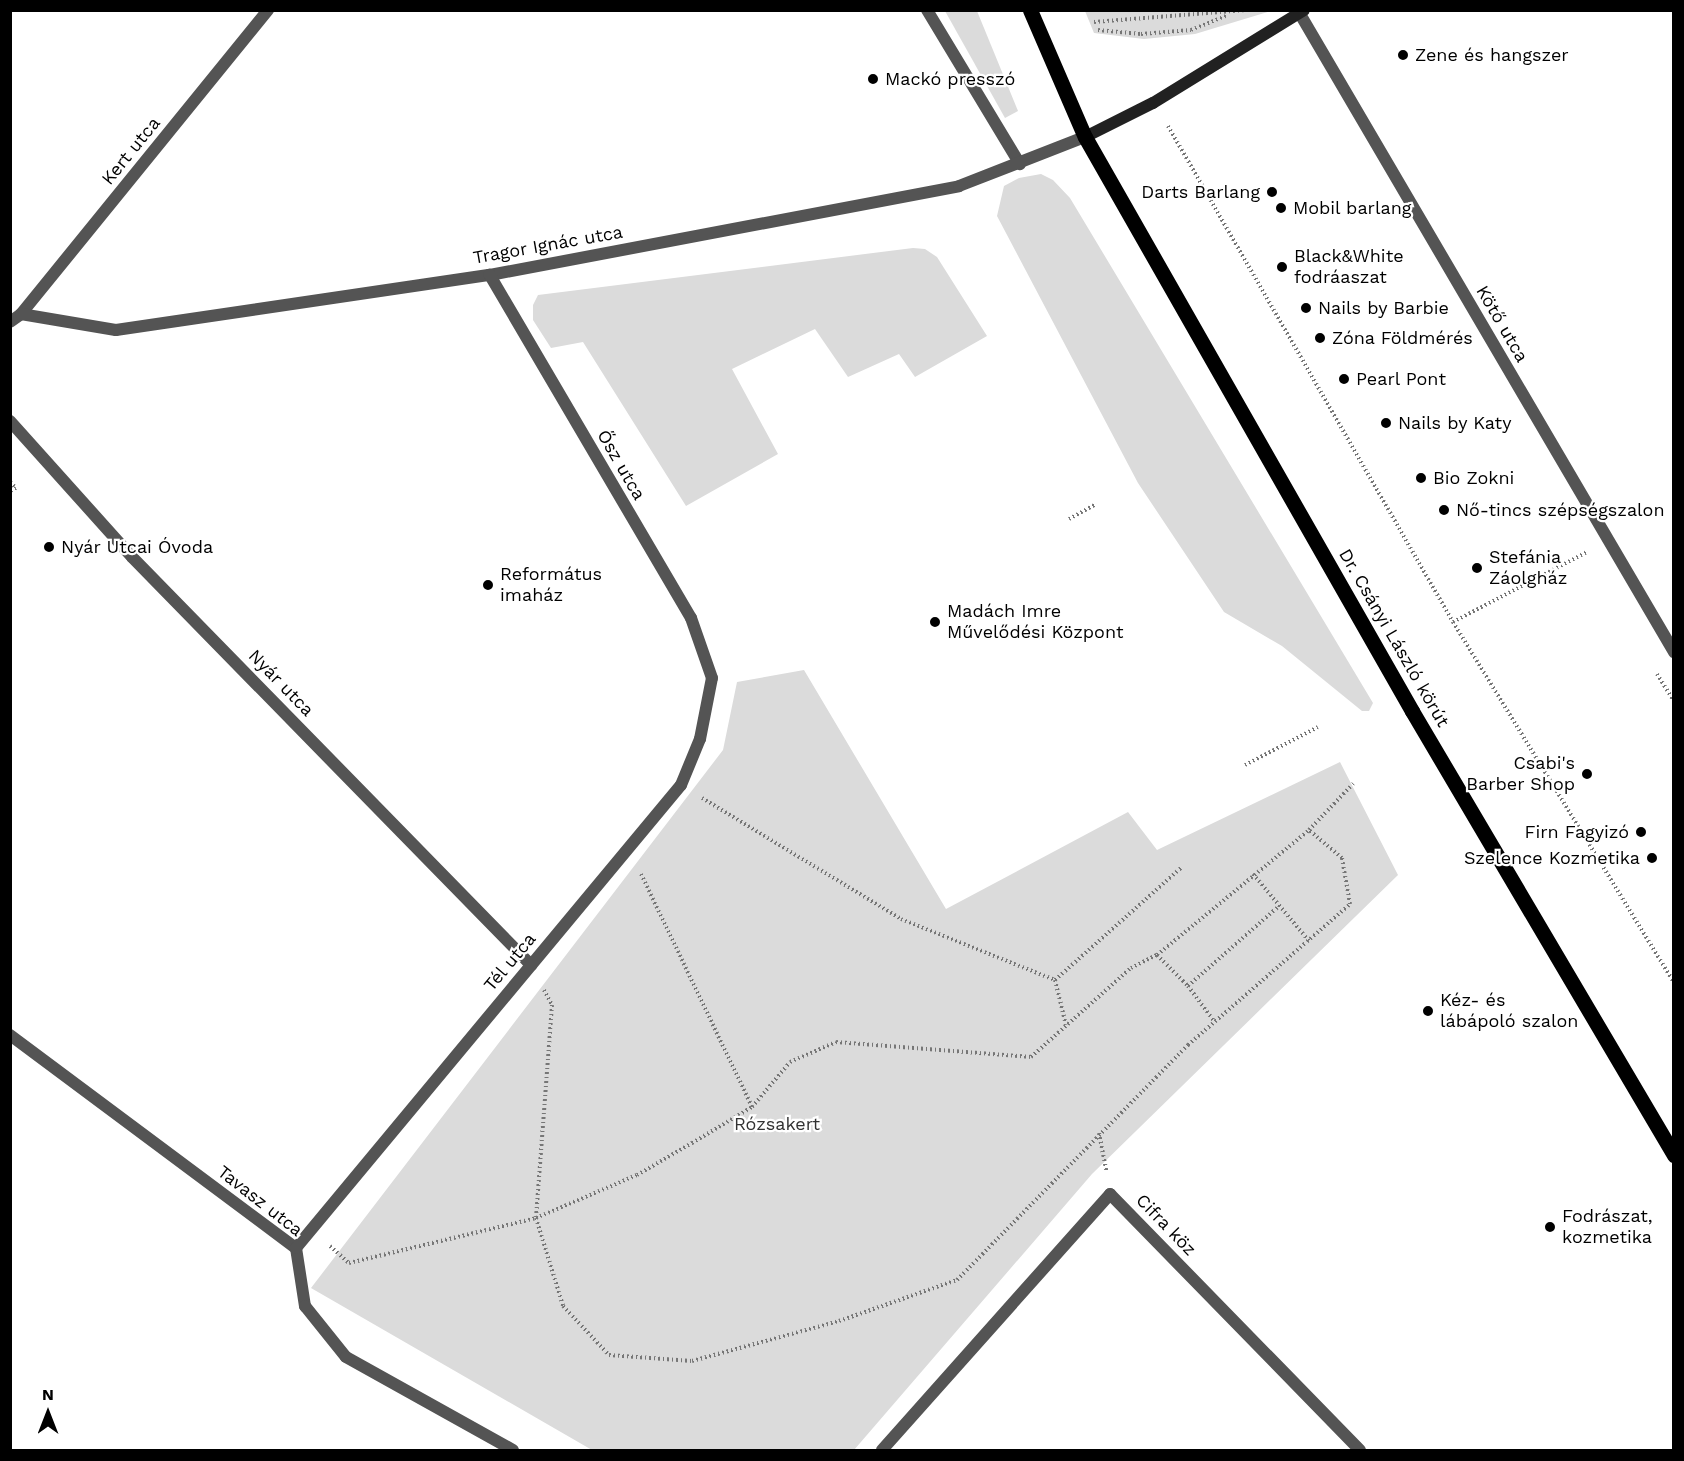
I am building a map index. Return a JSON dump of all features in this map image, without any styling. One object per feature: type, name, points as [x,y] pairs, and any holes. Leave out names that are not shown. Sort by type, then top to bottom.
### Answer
[{"type":"main road","name":"Dr. Csányi László körút","points":[[1030,10],[1085,137],[1412,711],[1674,1155]]},
{"type":"street","name":"Kert utca","points":[[21,314],[268,10]]},
{"type":"street","points":[[927,10],[1020,164]]},
{"type":"street","points":[[1085,137],[1153,103],[1302,12]]},
{"type":"street","name":"Kötő utca","points":[[1302,12],[1674,652]]},
{"type":"street","name":"Tragor Ignác utca","points":[[21,314],[116,330],[490,274],[948,188],[1020,164],[1085,137]]},
{"type":"street","name":"Ősz utca","points":[[490,274],[690,618],[712,678]]},
{"type":"street","points":[[10,322],[21,314]]},
{"type":"street","name":"Nyár utca","points":[[10,422],[132,557],[531,965]]},
{"type":"street","name":"Tél utca","points":[[296,1248],[310,1227],[681,785],[700,739],[712,678]]},
{"type":"street","name":"Tavasz utca","points":[[10,1035],[296,1248],[305,1306],[346,1357],[513,1450]]},
{"type":"street","name":"Cifra köz","points":[[882,1450],[1110,1194],[1360,1450]]},
{"type":"path","points":[[1094,22],[1246,10]]},
{"type":"path","points":[[1098,30],[1141,34],[1191,30],[1234,12]]},
{"type":"path","points":[[1153,103],[1453,622],[1674,982]]},
{"type":"path","points":[[10,482],[16,488],[10,491]]},
{"type":"path","points":[[1069,519],[1096,504]]},
{"type":"path","points":[[1453,622],[1609,541]]},
{"type":"path","points":[[1245,765],[1318,727]]},
{"type":"path","points":[[310,1227],[349,1263],[536,1218],[637,1175],[752,1107],[790,1062],[836,1042],[1031,1057],[1131,968],[1157,955],[1309,830],[1353,784]]},
{"type":"path","points":[[681,785],[901,919],[1055,980]]},
{"type":"path","points":[[531,965],[552,1005],[536,1218],[562,1306],[609,1355],[692,1361],[839,1322],[957,1280],[1099,1133],[1214,1021],[1350,904],[1342,858],[1309,830]]},
{"type":"path","points":[[628,849],[752,1107]]},
{"type":"path","points":[[1055,980],[1182,867]]},
{"type":"path","points":[[1254,874],[1309,941]]},
{"type":"path","points":[[1188,986],[1279,906]]},
{"type":"path","points":[[1157,955],[1188,986],[1214,1021]]},
{"type":"path","points":[[1055,980],[1066,1025]]},
{"type":"path","points":[[1099,1133],[1110,1194]]},
{"type":"green space","points":[[945,11],[977,11],[1018,111],[1005,118]]},
{"type":"green space","points":[[1085,11],[1271,11],[1195,34],[1144,39],[1094,33]]},
{"type":"green space","points":[[1041,174],[1053,180],[1070,198],[1373,703],[1369,711],[1362,711],[1282,646],[1224,612],[1138,483],[997,216],[1004,186],[1019,178]]},
{"type":"green space","points":[[913,248],[925,249],[937,257],[987,336],[915,377],[899,354],[848,377],[815,329],[732,369],[778,454],[686,506],[583,342],[551,348],[533,320],[533,305],[538,295]]},
{"type":"green space","name":"Rózsakert","points":[[804,670],[946,909],[1128,812],[1157,850],[1340,762],[1398,875],[1092,1174],[854,1450],[592,1450],[311,1288],[723,750],[737,682]]},
{"type":"place","name":"Zene és hangszer","points":[[1403,55]]},
{"type":"place","name":"Mackó presszó","points":[[873,79]]},
{"type":"place","name":"Darts Barlang","points":[[1272,192]]},
{"type":"place","name":"Mobil barlang","points":[[1281,208]]},
{"type":"place","name":"Black&White fodráaszat","points":[[1282,267]]},
{"type":"place","name":"Nails by Barbie","points":[[1306,308]]},
{"type":"place","name":"Zóna Földmérés","points":[[1320,338]]},
{"type":"place","name":"Pearl Pont","points":[[1344,379]]},
{"type":"place","name":"Nails by Katy","points":[[1386,423]]},
{"type":"place","name":"Bio Zokni","points":[[1421,478]]},
{"type":"place","name":"Nő-tincs szépségszalon","points":[[1444,510]]},
{"type":"place","name":"Nyár Utcai Óvoda","points":[[49,547]]},
{"type":"place","name":"Stefánia Záolgház","points":[[1477,568]]},
{"type":"place","name":"Református imaház","points":[[488,585]]},
{"type":"place","name":"Madách Imre Művelődési Központ","points":[[935,622]]},
{"type":"place","name":"Csabi's Barber Shop","points":[[1587,774]]},
{"type":"place","name":"Firn Fagyizó","points":[[1641,832]]},
{"type":"place","name":"Szelence Kozmetika","points":[[1652,858]]},
{"type":"place","name":"Kéz- és lábápoló szalon","points":[[1428,1011]]},
{"type":"place","name":"Fodrászat, kozmetika","points":[[1550,1227]]}]
